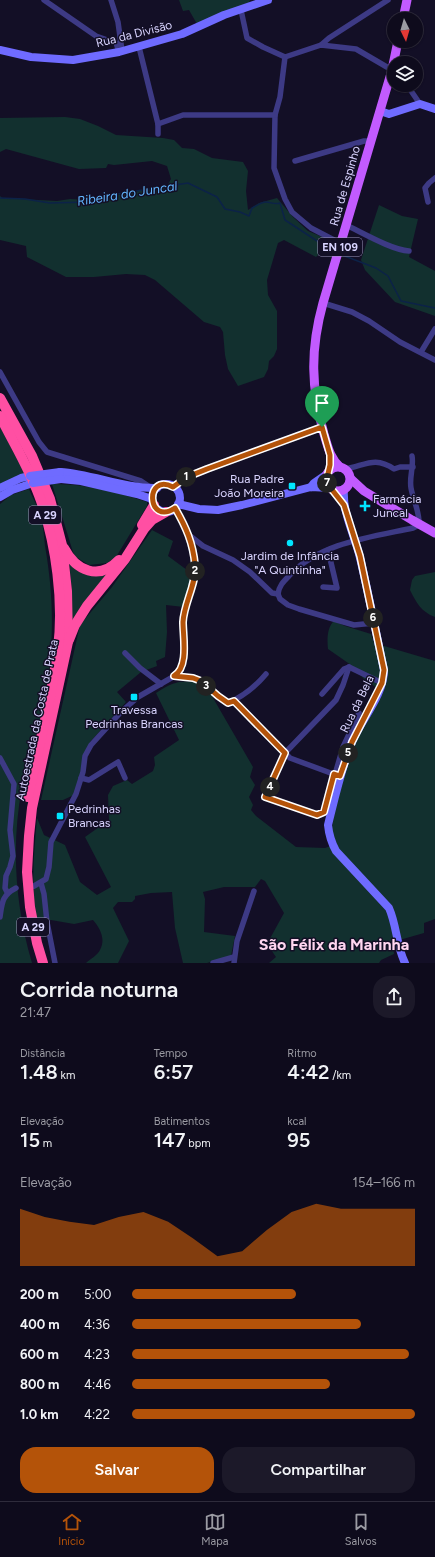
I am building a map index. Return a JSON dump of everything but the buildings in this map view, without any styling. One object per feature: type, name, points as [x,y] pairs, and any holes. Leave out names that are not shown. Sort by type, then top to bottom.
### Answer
[{"type":"highway","name":"Autoestrada da Costa de Prata","points":[[0,398],[32,456],[50,499],[62,545],[67,591],[68,642],[32,808],[29,836],[27,872],[30,907],[42,963]]},
{"type":"highway","name":"Autoestrada da Costa de Prata","points":[[0,417],[26,466],[41,502],[57,567],[59,592],[60,620],[53,680],[26,807],[22,836],[21,871],[23,908],[30,944],[36,963]]},
{"type":"highway","points":[[62,545],[72,560],[80,567],[91,571],[109,568],[118,560],[150,512],[153,502]]},
{"type":"highway","points":[[68,642],[87,606],[125,559],[144,529],[152,520],[173,508]]},
{"type":"main road","points":[[404,12],[407,0]]},
{"type":"main road","name":"Rua de Espinho","points":[[346,478],[330,455],[314,394],[315,336],[323,303],[387,88]]},
{"type":"main road","name":"Rua de Espinho","points":[[328,473],[330,455]]},
{"type":"main road","points":[[328,473],[336,467],[346,478],[435,533]]},
{"type":"main road","name":"EN 109","points":[[328,473],[326,482],[332,489]]},
{"type":"main road","points":[[332,489],[346,478]]},
{"type":"street","points":[[44,0],[96,36],[116,43],[121,52]]},
{"type":"street","points":[[111,0],[118,22],[121,52]]},
{"type":"street","name":"Rua da Divisão","points":[[0,50],[31,57],[73,60],[121,52],[182,34],[212,20],[241,10],[253,3],[268,0]]},
{"type":"street","points":[[241,10],[247,38],[285,57],[321,45],[388,0]]},
{"type":"street","points":[[321,45],[356,49],[387,69]]},
{"type":"street","points":[[140,47],[158,124],[158,134]]},
{"type":"street","points":[[285,57],[280,97],[275,115],[274,168],[285,199],[292,212],[311,228],[341,243]]},
{"type":"street","points":[[412,92],[420,104]]},
{"type":"street","points":[[380,111],[389,114],[420,104],[435,109]]},
{"type":"street","points":[[158,124],[190,114],[275,115]]},
{"type":"street","points":[[295,161],[364,141],[371,141]]},
{"type":"street","points":[[428,202],[425,188],[435,178]]},
{"type":"street","points":[[346,225],[386,244],[403,250],[409,250]]},
{"type":"street","points":[[323,303],[352,312],[369,321],[400,342],[435,360]]},
{"type":"street","points":[[421,352],[435,329]]},
{"type":"street","points":[[0,372],[39,442],[47,452],[141,482],[155,488]]},
{"type":"street","points":[[173,487],[187,477],[322,427]]},
{"type":"street","points":[[374,623],[354,625],[299,610],[280,599],[278,594],[279,587],[298,566],[328,550],[354,540],[413,528],[419,524],[420,519],[411,484],[413,467],[412,456]]},
{"type":"street","points":[[346,478],[358,466],[373,462],[381,462],[394,470],[400,467],[413,467]]},
{"type":"street","points":[[0,497],[10,486],[21,478],[40,473],[61,475],[81,474],[139,487],[155,488],[164,484],[173,487],[179,494],[173,508]]},
{"type":"street","points":[[311,487],[328,473]]},
{"type":"street","points":[[61,475],[137,494],[153,502]]},
{"type":"street","name":"Rua da Bela","points":[[285,753],[265,797],[317,815],[321,815],[324,812],[337,775],[352,742],[382,683],[384,670],[360,556],[344,505],[346,478]]},
{"type":"street","points":[[0,488],[10,486]]},
{"type":"street","points":[[155,488],[153,493],[153,502],[157,509],[173,508],[207,510],[222,510],[311,487],[332,489]]},
{"type":"street","name":"Rua da Bela","points":[[332,489],[344,505]]},
{"type":"street","points":[[34,886],[46,879],[51,842],[76,794],[85,756],[91,745],[121,712],[138,697],[178,674],[183,661],[183,620],[196,568],[194,551],[189,535],[173,508]]},
{"type":"street","points":[[189,535],[204,546],[233,560],[250,572],[272,593],[278,594]]},
{"type":"street","points":[[194,551],[204,546]]},
{"type":"street","points":[[323,587],[337,588],[328,550]]},
{"type":"street","points":[[126,653],[140,668],[161,684]]},
{"type":"street","points":[[322,694],[344,669],[349,668],[382,683]]},
{"type":"street","points":[[285,753],[336,700],[349,668]]},
{"type":"street","points":[[174,676],[193,678],[201,681],[228,703],[234,701],[258,683],[266,674]]},
{"type":"street","points":[[234,701],[290,758],[337,775]]},
{"type":"street","name":"Rua da Bela","points":[[359,713],[343,747],[328,825],[331,843],[336,851],[389,908],[393,918],[400,954],[405,963]]},
{"type":"street","points":[[0,758],[14,784],[10,830],[13,856],[6,876],[5,888],[7,892]]},
{"type":"street","points":[[81,778],[89,780],[118,762],[125,778]]},
{"type":"street","points":[[41,883],[55,963]]},
{"type":"street","points":[[0,917],[3,901],[7,892],[16,888]]},
{"type":"street","points":[[213,963],[234,960],[237,941],[254,891]]},
{"type":"green space","points":[[179,0],[250,0],[249,3],[197,24],[189,10],[183,11]]},
{"type":"green space","points":[[65,117],[80,119],[116,135],[174,140],[182,148],[194,149],[212,158],[243,162],[248,171],[246,191],[248,210],[259,203],[277,198],[293,217],[308,231],[327,239],[322,251],[316,257],[284,240],[278,243],[267,280],[268,295],[277,311],[277,349],[274,356],[269,361],[268,369],[264,377],[238,386],[228,369],[223,332],[220,327],[204,322],[155,280],[145,275],[126,274],[94,277],[66,277],[27,257],[26,246],[0,240],[0,196],[2,198],[57,201],[70,199],[88,200],[167,186],[171,179],[167,166],[152,161],[114,165],[108,164],[106,168],[79,169],[6,149],[0,152],[0,118]]},
{"type":"green space","points":[[379,205],[402,216],[418,219],[409,257],[435,271],[435,316],[395,302],[365,270],[361,260]]},
{"type":"green space","points":[[0,427],[25,474],[0,484]]},
{"type":"green space","points":[[52,484],[76,485],[112,492],[147,502],[147,506],[116,557],[107,563],[89,565],[76,557],[73,552]]},
{"type":"green space","points":[[29,489],[40,513],[43,526],[52,608],[51,647],[47,687],[41,718],[24,777],[17,831],[16,875],[18,898],[26,941],[32,963],[0,963],[0,504],[11,495]]},
{"type":"green space","points":[[152,530],[173,541],[168,556],[191,573],[184,607],[166,605],[167,632],[165,657],[156,661],[157,666],[141,672],[117,692],[126,702],[90,742],[76,794],[63,800],[41,800],[80,625],[112,587]]},
{"type":"green space","points":[[69,561],[109,572],[72,621],[72,590]]},
{"type":"green space","points":[[435,572],[435,617],[423,609],[410,590],[412,580],[415,576]]},
{"type":"green space","points":[[334,621],[371,634],[374,643],[435,661],[435,919],[424,923],[424,933],[403,939],[393,940],[394,954],[381,960],[379,963],[269,963],[276,957],[267,944],[284,913],[265,881],[261,879],[255,887],[224,887],[203,892],[205,899],[204,932],[235,936],[231,956],[207,963],[183,963],[175,928],[172,892],[151,893],[135,896],[135,899],[132,902],[118,902],[113,908],[129,941],[118,963],[86,963],[99,952],[102,946],[100,930],[93,920],[74,924],[51,920],[38,924],[33,885],[37,818],[44,835],[65,845],[80,882],[97,895],[111,887],[85,837],[109,820],[108,795],[113,786],[127,780],[132,784],[153,771],[155,765],[154,757],[179,740],[156,693],[178,682],[202,683],[209,691],[253,767],[250,777],[255,785],[249,797],[253,805],[251,810],[256,816],[296,847],[325,848],[337,844],[331,833],[341,779],[356,740],[380,690],[364,679],[351,665],[328,649],[329,630]]},
{"type":"waterway","name":"Ribeira do Juncal","points":[[0,198],[25,199],[50,203],[88,202],[117,194],[188,183],[217,197],[225,209],[240,212],[249,216],[252,208],[260,203],[280,203],[285,220],[334,252]]},
{"type":"waterway","name":"Ribeira do Juncal","points":[[342,255],[376,268],[388,276],[401,301],[435,308]]},
{"type":"place","name":"Rua Padre João Moreira","points":[[292,486]]},
{"type":"place","name":"Farmácia Juncal","points":[[365,506]]},
{"type":"place","name":"Jardim de Infância \"A Quintinha\"","points":[[290,543]]},
{"type":"place","name":"Travessa Pedrinhas Brancas","points":[[134,697]]},
{"type":"place","name":"Pedrinhas Brancas","points":[[60,816]]},
{"type":"district","name":"São Félix da Marinha","points":[[334,944]]},
{"type":"route","points":[[322,427],[330,455],[330,465],[326,482],[330,488],[334,490],[344,505],[360,556],[384,670],[384,677],[378,692],[352,742],[340,776],[334,774],[324,812],[321,815],[317,815],[265,797],[285,753],[234,701],[228,703],[201,681],[193,678],[174,676],[178,674],[183,661],[183,620],[196,568],[194,551],[189,535],[175,508],[166,512],[157,509],[154,505],[152,496],[154,490],[159,486],[166,484],[173,487],[187,477],[322,427]]}]
